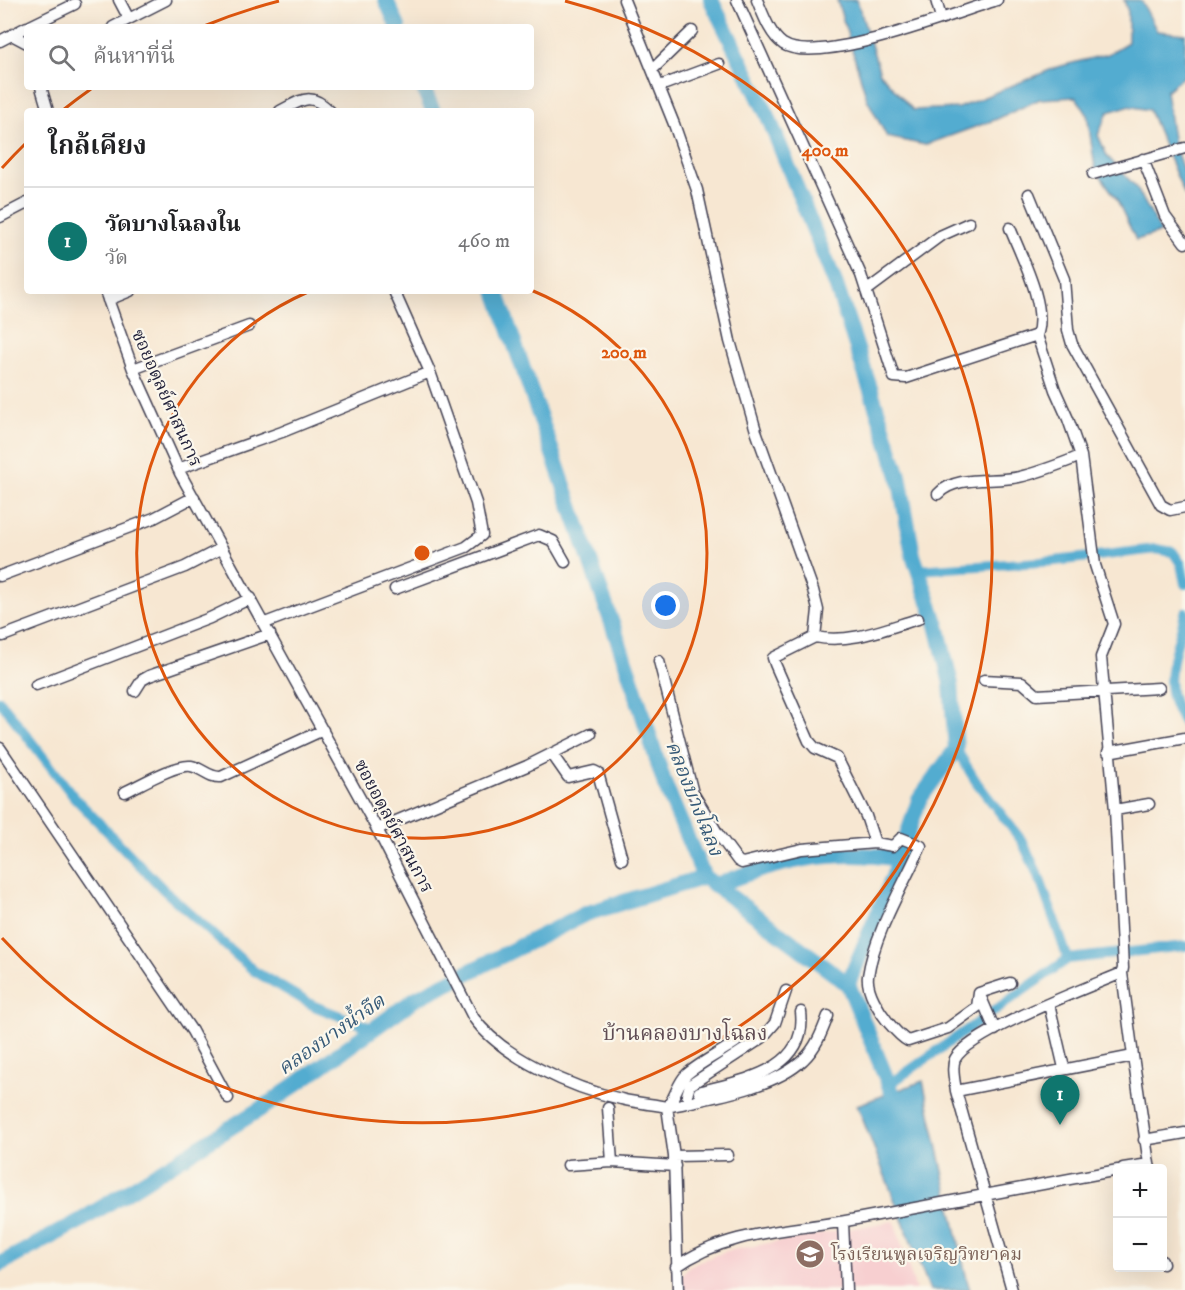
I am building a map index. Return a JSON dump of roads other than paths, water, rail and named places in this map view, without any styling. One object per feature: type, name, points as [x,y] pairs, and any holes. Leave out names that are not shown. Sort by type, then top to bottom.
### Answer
[{"type":"street","points":[[119,0],[129,19]]},
{"type":"street","points":[[119,24],[166,0]]},
{"type":"street","points":[[624,0],[660,86],[697,190],[730,341],[756,431],[813,590],[818,610],[815,637]]},
{"type":"street","points":[[737,0],[866,291],[891,373],[897,378],[906,378],[1037,335]]},
{"type":"street","points":[[757,0],[774,35],[783,44],[801,50],[849,45],[871,40],[997,0]]},
{"type":"street","points":[[936,0],[941,18]]},
{"type":"street","points":[[33,24],[75,4]]},
{"type":"street","points":[[0,41],[24,29]]},
{"type":"street","points":[[652,69],[692,31]]},
{"type":"street","points":[[12,35],[24,41]]},
{"type":"street","points":[[660,86],[720,64]]},
{"type":"street","points":[[42,90],[47,108]]},
{"type":"street","points":[[287,108],[310,98],[319,100],[327,108]]},
{"type":"street","points":[[1093,174],[1185,148]]},
{"type":"street","points":[[1143,159],[1165,216],[1185,243]]},
{"type":"street","points":[[1029,194],[1064,279],[1068,330],[1072,344],[1161,505],[1170,510],[1185,507]]},
{"type":"street","points":[[0,217],[24,205]]},
{"type":"street","points":[[866,291],[940,236],[969,223]]},
{"type":"street","points":[[1011,228],[1038,308],[1040,327],[1037,335],[1055,390],[1081,456],[1095,565],[1114,624],[1101,657],[1103,690],[1115,810],[1122,970],[1144,1140],[1150,1164]]},
{"type":"street","points":[[265,623],[466,547],[482,535],[476,503],[430,372],[395,294]]},
{"type":"street","name":"ซอยอดุลย์ศาสนการ","points":[[107,295],[133,369],[178,469],[377,829],[473,1017],[495,1042],[569,1082],[620,1099],[667,1107]]},
{"type":"street","points":[[133,369],[249,326]]},
{"type":"street","points":[[178,469],[282,432],[430,372]]},
{"type":"street","points":[[938,494],[949,486],[958,484],[1015,478],[1044,471],[1081,456]]},
{"type":"street","points":[[0,576],[154,518],[194,497]]},
{"type":"street","points":[[395,589],[539,535],[553,541],[565,562]]},
{"type":"street","points":[[3,636],[185,567],[222,548]]},
{"type":"street","points":[[36,685],[210,618],[251,598]]},
{"type":"street","points":[[875,843],[866,816],[837,758],[815,748],[810,741],[773,658],[815,637],[834,641],[918,619]]},
{"type":"street","points":[[135,691],[142,680],[149,676],[270,633]]},
{"type":"street","points":[[659,661],[693,793],[738,861],[742,863],[802,849],[875,843],[892,846],[902,838],[921,846],[878,941],[868,977],[872,993],[884,1017],[903,1038],[908,1041],[948,1028],[976,1007],[980,994]]},
{"type":"street","points":[[984,680],[1022,682],[1037,695],[1159,688]]},
{"type":"street","points":[[125,792],[181,767],[193,766],[214,777],[221,777],[323,730]]},
{"type":"street","points":[[377,829],[552,754],[591,734]]},
{"type":"street","points":[[1108,752],[1185,738]]},
{"type":"street","points":[[0,748],[192,1031],[228,1098]]},
{"type":"street","points":[[552,754],[568,777],[594,771],[598,773],[622,859]]},
{"type":"street","points":[[1115,810],[1149,804]]},
{"type":"street","points":[[1012,1290],[956,1091],[953,1063],[961,1051],[995,1030],[1122,970]]},
{"type":"street","points":[[980,994],[1010,983]]},
{"type":"street","points":[[667,1107],[690,1085],[762,1038],[775,1023],[786,991]]},
{"type":"street","points":[[980,994],[995,1030]]},
{"type":"street","points":[[1049,1004],[1064,1068]]},
{"type":"street","points":[[681,1096],[767,1072],[781,1065],[788,1059],[800,1035],[801,1012]]},
{"type":"street","points":[[667,1107],[750,1086],[794,1068],[817,1044],[828,1016]]},
{"type":"street","points":[[681,1096],[681,1082],[687,1074],[735,1042]]},
{"type":"street","points":[[956,1091],[1133,1056]]},
{"type":"street","points":[[667,1107],[674,1161],[678,1290]]},
{"type":"street","points":[[608,1108],[612,1162]]},
{"type":"street","points":[[1144,1140],[1185,1133]]},
{"type":"street","points":[[568,1166],[612,1162],[674,1161],[728,1155]]},
{"type":"street","points":[[676,1267],[696,1252],[749,1236],[843,1222],[1113,1171]]},
{"type":"street","points":[[843,1222],[846,1290]]},
{"type":"water","points":[[837,0],[857,0],[880,73],[913,110],[958,108],[1057,67],[1108,54],[1128,42],[1128,12],[1124,0],[1141,0],[1157,31],[1185,34],[1185,75],[1166,91],[1174,145],[1185,175],[1185,196],[1149,110],[1128,106],[1108,112],[1098,135],[1107,156],[1136,187],[1161,232],[1136,240],[1116,198],[1095,168],[1087,114],[1076,97],[1040,99],[997,119],[925,145],[887,137],[867,99]]},
{"type":"water","points":[[923,1081],[970,1290],[930,1290],[857,1105]]},
{"type":"waterway","name":"คลองบางโฉลง","points":[[386,0],[397,24]]},
{"type":"waterway","points":[[711,0],[767,114],[836,285],[899,476],[913,555],[937,625],[951,684],[956,749],[919,800],[893,877],[848,984]]},
{"type":"waterway","name":"คลองบางโฉลง","points":[[424,90],[432,108]]},
{"type":"waterway","name":"คลองบางโฉลง","points":[[497,294],[630,675],[665,785],[704,877],[848,984],[900,1112]]},
{"type":"waterway","points":[[918,570],[1055,561],[1156,549],[1173,552],[1181,564],[1185,584]]},
{"type":"waterway","points":[[1185,613],[1170,682],[1176,709],[1185,724]]},
{"type":"waterway","points":[[0,701],[74,797],[164,890],[254,971],[314,1006],[374,1029]]},
{"type":"waterway","points":[[956,749],[977,783],[1022,841],[1039,877],[1068,959]]},
{"type":"waterway","points":[[716,885],[762,869],[806,859],[851,855],[899,859]]},
{"type":"waterway","name":"คลองบางน้ำจืด","points":[[0,1264],[80,1221],[270,1103],[415,999],[585,914],[704,877]]},
{"type":"waterway","points":[[890,1084],[1068,959],[1185,946]]},
{"type":"place","name":"วัดบางโฉลงใน","points":[[1060,1125]]},
{"type":"place","name":"โรงเรียนพูลเจริญวิทยาคม","points":[[810,1254]]},
{"type":"district","name":"บ้านคลองบางโฉลง","points":[[685,1033]]}]
